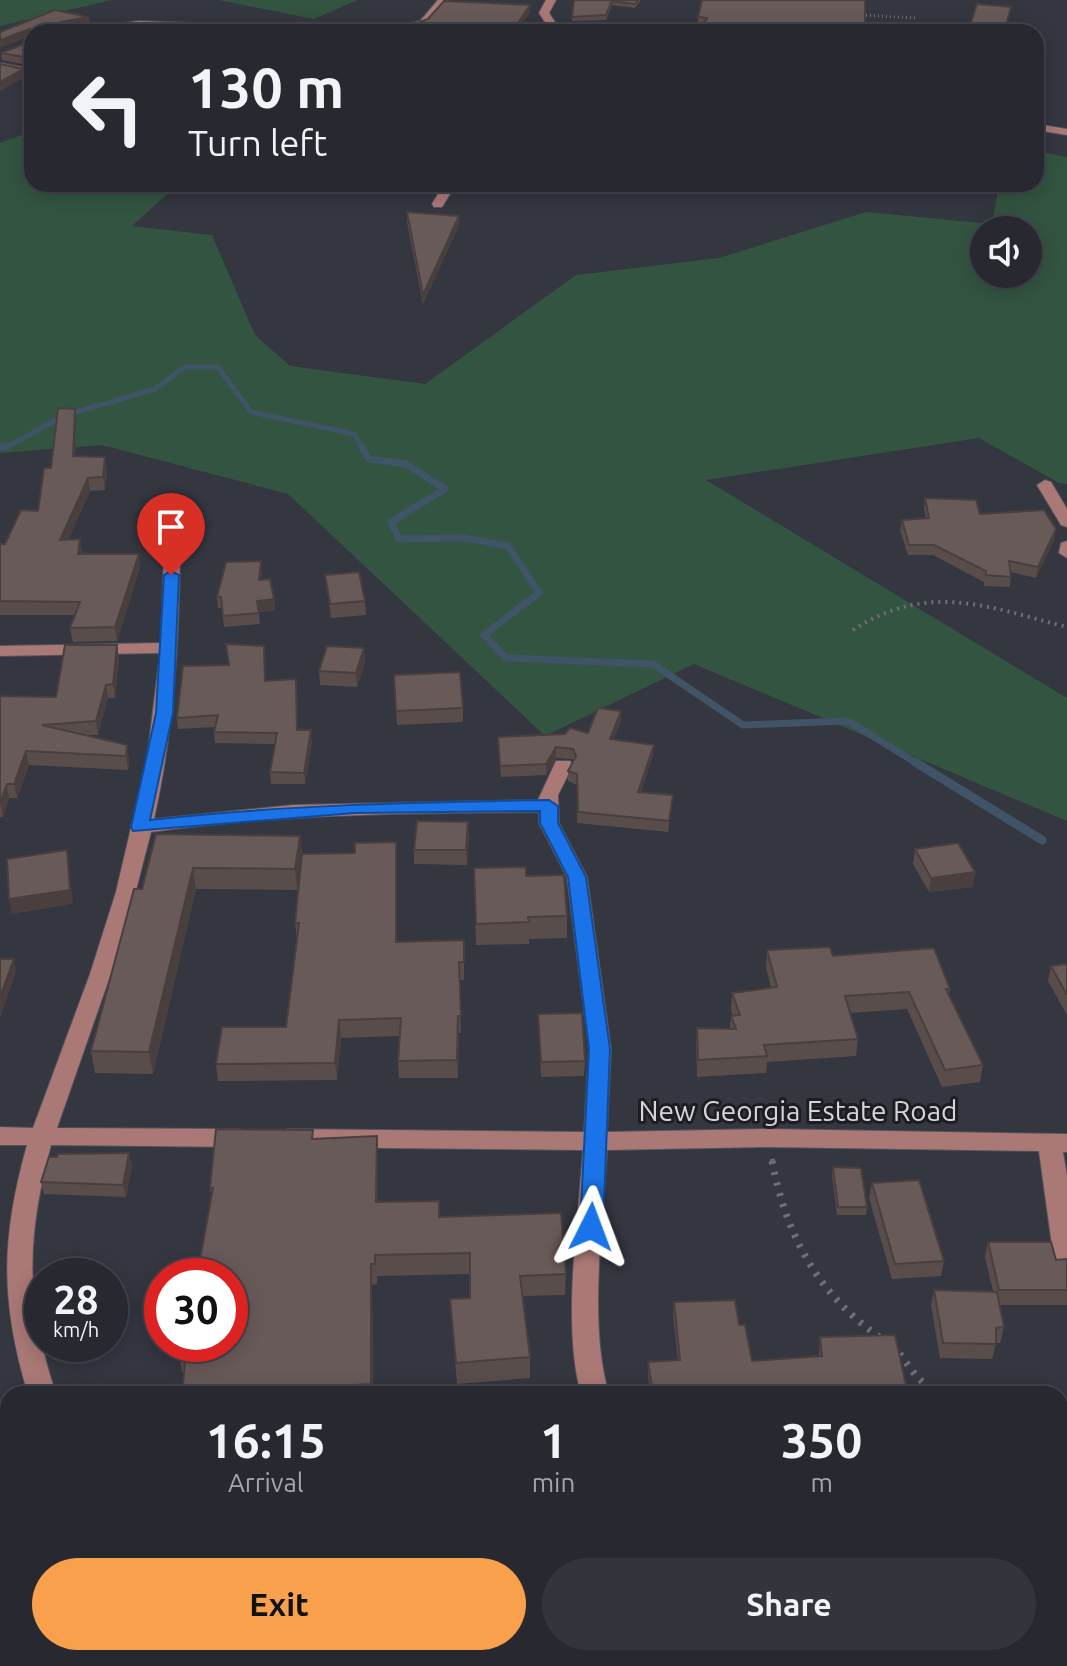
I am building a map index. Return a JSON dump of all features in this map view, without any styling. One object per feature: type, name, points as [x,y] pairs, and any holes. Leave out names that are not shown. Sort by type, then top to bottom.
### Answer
[{"type":"street","points":[[419,24],[443,0]]},
{"type":"street","points":[[551,0],[544,13],[551,24]]},
{"type":"street","points":[[0,66],[24,70]]},
{"type":"street","points":[[1044,128],[1067,132]]},
{"type":"street","points":[[438,204],[445,192]]},
{"type":"street","points":[[1045,485],[1067,522]]},
{"type":"street","points":[[1067,546],[1067,553]]},
{"type":"street","points":[[39,1386],[27,1352],[20,1296],[21,1223],[43,1136],[99,982],[126,893],[162,725],[170,648],[172,551]]},
{"type":"street","points":[[0,651],[170,648]]},
{"type":"street","points":[[563,765],[548,795],[549,823],[577,877],[600,1049],[585,1332],[593,1386]]},
{"type":"street","points":[[140,827],[242,815],[355,808],[549,806]]},
{"type":"street","name":"New Georgia Estate Road","points":[[0,1136],[1058,1142]]},
{"type":"street","points":[[1058,1142],[1067,1260]]},
{"type":"path","points":[[849,15],[917,18]]},
{"type":"path","points":[[866,15],[870,24]]},
{"type":"path","points":[[853,630],[871,614],[898,605],[945,600],[977,603],[1067,627]]},
{"type":"path","points":[[769,1138],[777,1198],[811,1270],[847,1315],[899,1349],[917,1377],[927,1386]]},
{"type":"green space","points":[[0,0],[112,0],[0,26]]},
{"type":"green space","points":[[219,0],[358,0],[314,19]]},
{"type":"green space","points":[[24,134],[24,192],[169,192],[132,226],[212,235],[255,335],[290,366],[425,384],[576,275],[719,258],[866,212],[970,222],[970,288],[1042,288],[1042,216],[993,216],[998,192],[1044,192],[1044,153],[1067,157],[1067,484],[1059,483],[979,438],[706,480],[1067,698],[1067,821],[694,664],[545,736],[288,494],[102,445],[0,453],[0,143]]},
{"type":"building","points":[[574,0],[638,0],[635,4],[612,1],[606,15],[572,17]]},
{"type":"building","points":[[702,0],[865,0],[865,22],[903,24],[704,24],[707,18],[698,17]]},
{"type":"building","points":[[444,1],[530,5],[517,24],[416,24],[428,19]]},
{"type":"building","points":[[977,4],[1011,7],[1006,24],[971,24]]},
{"type":"building","points":[[55,10],[89,17],[59,24],[24,24],[24,31],[0,40],[0,32]]},
{"type":"building","points":[[24,44],[24,57],[1,53]]},
{"type":"building","points":[[0,64],[24,69],[0,82]]},
{"type":"building","points":[[407,212],[459,216],[423,295]]},
{"type":"building","points":[[58,408],[75,409],[73,456],[105,457],[103,477],[88,478],[60,540],[80,539],[78,554],[139,554],[115,627],[70,628],[80,602],[0,601],[0,544],[5,544],[21,510],[38,511],[44,468],[51,468]]},
{"type":"building","points":[[925,498],[976,500],[980,514],[1044,510],[1056,529],[1038,567],[1009,561],[1011,577],[986,575],[986,571],[934,545],[909,545],[902,520],[929,518]]},
{"type":"building","points":[[261,561],[259,580],[270,579],[274,599],[257,601],[259,613],[223,616],[221,597],[217,597],[226,562]]},
{"type":"building","points":[[359,572],[365,601],[330,604],[325,575]]},
{"type":"building","points":[[226,644],[264,646],[265,681],[296,679],[297,730],[311,730],[304,773],[270,772],[277,733],[214,732],[218,715],[177,718],[183,666],[229,665]]},
{"type":"building","points":[[65,645],[117,645],[113,684],[106,685],[96,721],[42,725],[127,745],[126,756],[26,751],[14,784],[7,784],[0,803],[0,696],[56,697]]},
{"type":"building","points":[[327,646],[364,648],[356,673],[319,671]]},
{"type":"building","points":[[460,672],[463,708],[396,711],[394,675]]},
{"type":"building","points":[[598,708],[621,711],[610,739],[654,745],[638,792],[673,795],[669,821],[578,812],[577,774],[568,771],[576,756],[573,749],[556,747],[546,764],[500,766],[498,737],[565,734],[570,728],[588,733]]},
{"type":"building","points":[[417,821],[468,822],[466,850],[414,850]]},
{"type":"building","points":[[156,834],[300,836],[295,869],[193,868],[149,1052],[91,1051],[134,889],[142,889]]},
{"type":"building","points":[[396,842],[396,942],[464,940],[464,962],[459,962],[461,1016],[458,1016],[457,1060],[398,1061],[401,1018],[339,1020],[335,1063],[216,1064],[222,1027],[286,1027],[299,923],[295,923],[302,854],[355,853],[355,843]]},
{"type":"building","points":[[958,843],[975,872],[931,878],[915,849]]},
{"type":"building","points":[[67,850],[70,890],[9,899],[7,859]]},
{"type":"building","points":[[526,867],[526,876],[564,875],[567,916],[528,917],[529,922],[476,924],[474,868]]},
{"type":"building","points":[[830,947],[833,956],[934,948],[950,989],[946,989],[983,1065],[945,1070],[909,992],[845,996],[858,1039],[764,1045],[767,1056],[698,1060],[697,1028],[736,1029],[731,1016],[740,1015],[732,993],[777,987],[767,950]]},
{"type":"building","points":[[0,959],[14,959],[0,997]]},
{"type":"building","points":[[1067,964],[1067,995],[1051,966]]},
{"type":"building","points":[[582,1013],[585,1061],[541,1062],[538,1014]]},
{"type":"building","points":[[216,1129],[313,1130],[312,1139],[377,1136],[376,1202],[439,1201],[439,1217],[561,1213],[566,1274],[520,1276],[530,1357],[456,1363],[450,1299],[470,1298],[470,1253],[375,1255],[375,1264],[371,1264],[371,1384],[183,1386],[185,1362],[248,1362],[248,1258],[200,1258],[213,1188],[210,1188]]},
{"type":"building","points":[[129,1153],[123,1185],[41,1182],[49,1157],[57,1157],[58,1154]]},
{"type":"building","points":[[833,1167],[861,1168],[867,1207],[838,1207]]},
{"type":"building","points":[[919,1180],[944,1261],[895,1264],[872,1183]]},
{"type":"building","points":[[988,1242],[1051,1242],[1056,1260],[1067,1259],[1067,1290],[999,1290]]},
{"type":"building","points":[[934,1290],[997,1292],[1004,1327],[996,1328],[996,1344],[943,1343]]},
{"type":"building","points":[[735,1300],[739,1325],[745,1325],[752,1361],[822,1356],[820,1337],[895,1335],[906,1386],[652,1386],[648,1362],[680,1360],[674,1302]]},
{"type":"waterway","points":[[8,446],[0,447],[7,447],[63,416],[155,389],[184,367],[218,367],[251,412],[354,434],[363,448]]},
{"type":"waterway","points":[[361,446],[369,459],[406,464],[445,489],[391,522],[399,539],[464,538],[508,546],[539,593],[484,635],[506,658],[653,664],[743,725],[848,721],[918,764]]},
{"type":"waterway","points":[[915,762],[1042,840]]},
{"type":"route","points":[[171,575],[170,648],[164,713],[140,827],[242,815],[355,808],[549,806],[549,823],[577,877],[600,1049],[591,1227]]}]
